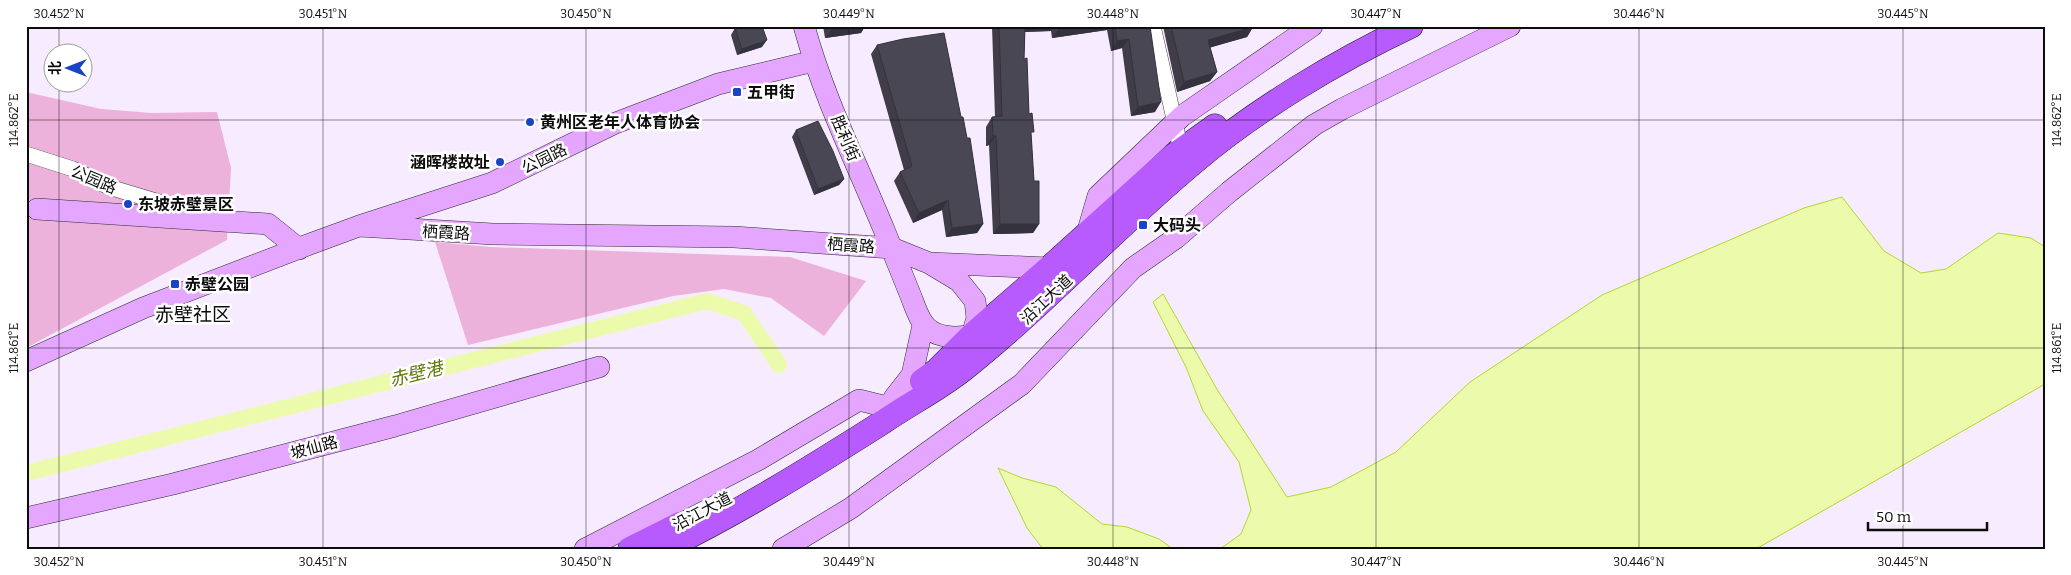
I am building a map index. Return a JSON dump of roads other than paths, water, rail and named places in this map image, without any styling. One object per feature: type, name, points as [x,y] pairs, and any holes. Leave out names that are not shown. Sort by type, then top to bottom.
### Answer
[{"type":"main road","name":"沿江大道","points":[[630,549],[810,453],[936,371],[972,335],[1181,150],[1301,68],[1373,26]]},
{"type":"main road","name":"沿江大道","points":[[664,549],[820,462],[961,371],[1015,327],[1194,162],[1277,100],[1372,44],[1410,26]]},
{"type":"street","name":"胜利街","points":[[804,26],[814,61],[923,325]]},
{"type":"street","points":[[1152,26],[1181,150]]},
{"type":"street","points":[[1086,234],[1098,196],[1175,123],[1312,26]]},
{"type":"street","points":[[783,549],[851,508],[1022,384],[1133,268],[1176,238],[1229,192],[1314,124],[1510,26]]},
{"type":"street","name":"公园路","points":[[358,226],[492,183],[613,124],[718,84],[814,61]]},
{"type":"street","name":"公园路","points":[[26,154],[73,169],[109,187],[160,202],[187,218]]},
{"type":"street","points":[[37,209],[268,224],[298,249]]},
{"type":"street","name":"栖霞路","points":[[26,361],[143,308],[358,226],[493,234],[734,237],[892,248],[929,262]]},
{"type":"street","points":[[929,262],[959,281],[975,301],[976,318],[961,371]]},
{"type":"street","points":[[929,262],[1049,268]]},
{"type":"street","points":[[585,549],[758,460],[859,400],[889,402],[912,375],[923,325],[938,335],[960,338],[972,335]]},
{"type":"street","name":"坡仙路","points":[[26,518],[173,484],[395,426],[599,367]]},
{"type":"waterway","name":"赤壁港","points":[[26,473],[707,301],[744,313],[779,365]]},
{"type":"place","name":"五甲街","points":[[737,92]]},
{"type":"place","name":"黄州区老年人体育协会","points":[[530,122]]},
{"type":"place","name":"涵晖楼故址","points":[[500,162]]},
{"type":"place","name":"东坡赤壁景区","points":[[128,204]]},
{"type":"place","name":"大码头","points":[[1143,225]]},
{"type":"place","name":"赤壁公园","points":[[175,284]]},
{"type":"district","name":"赤壁社区","points":[[193,314]]}]
